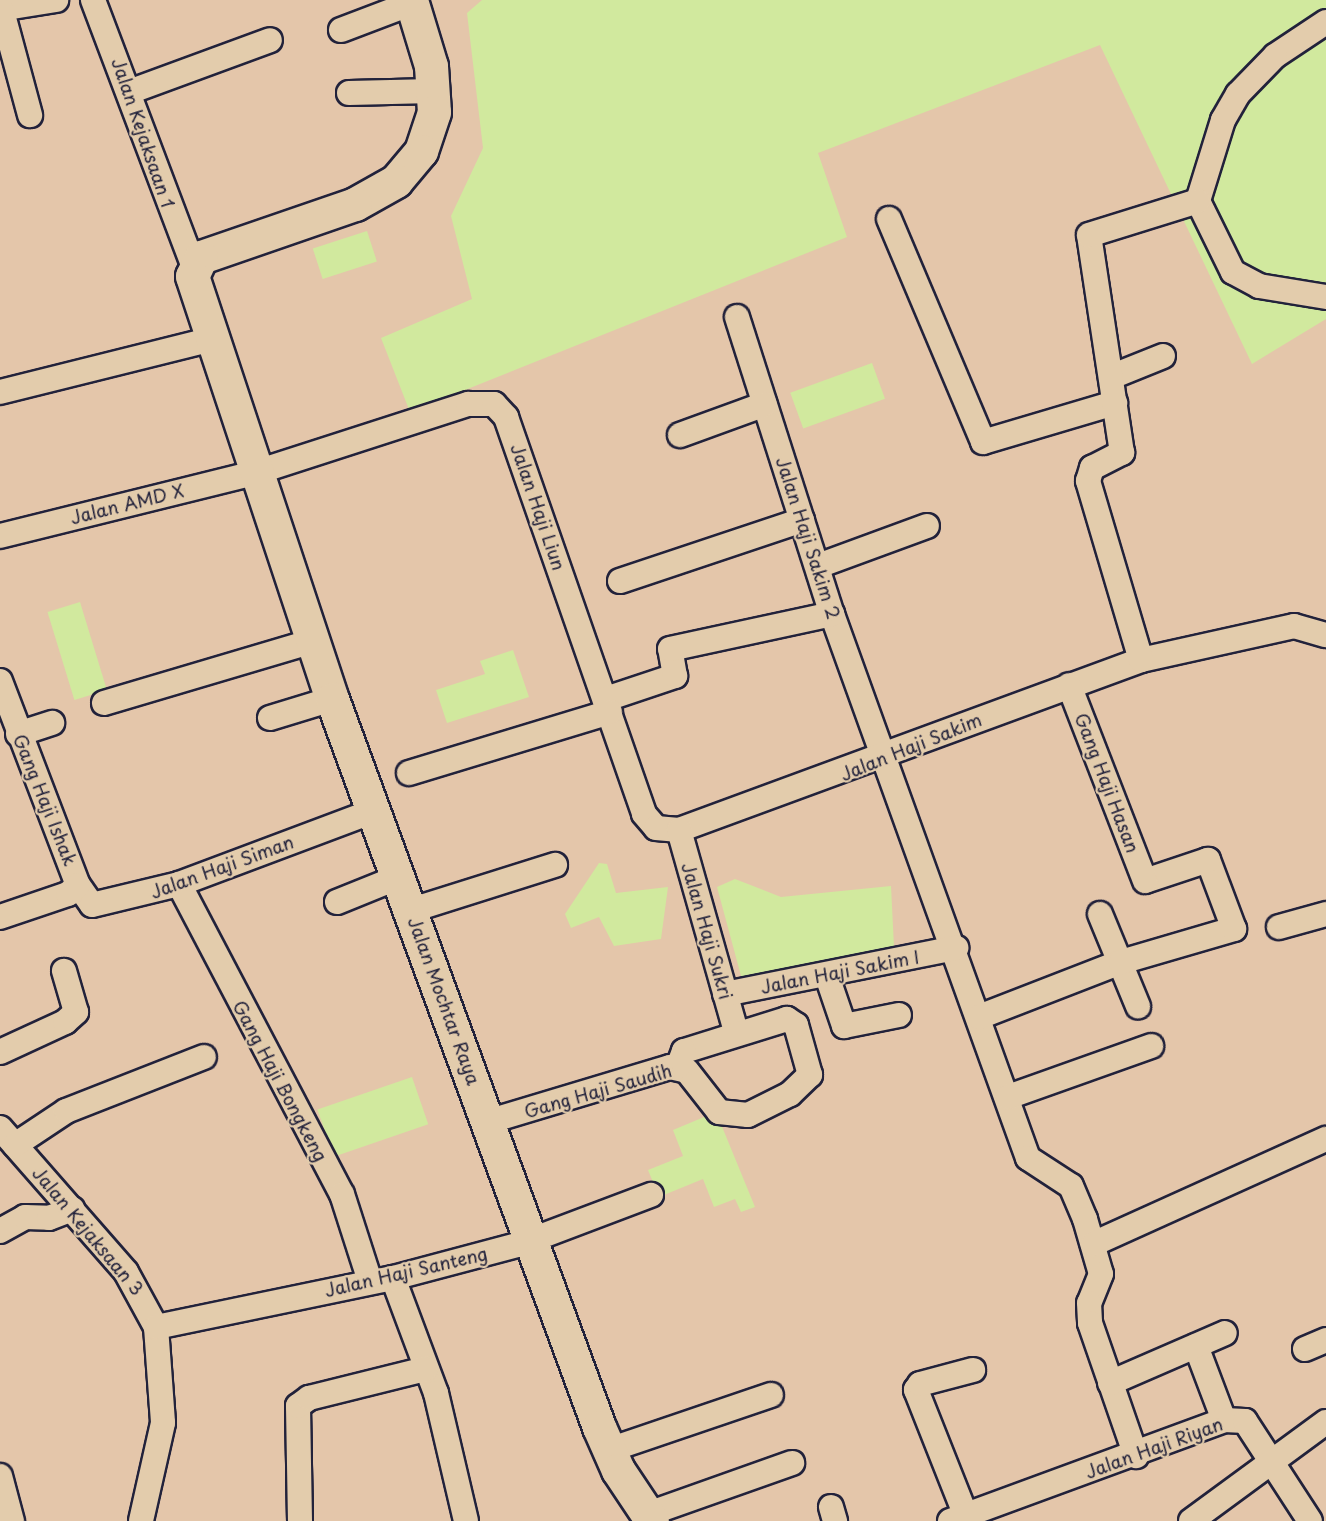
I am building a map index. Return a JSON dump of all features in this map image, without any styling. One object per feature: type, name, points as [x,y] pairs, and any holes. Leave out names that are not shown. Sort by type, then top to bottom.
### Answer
[{"type":"street","points":[[30,115],[1,10],[56,0]]},
{"type":"street","name":"Jalan Kejaksaan 1","points":[[93,0],[193,265]]},
{"type":"street","points":[[193,265],[201,257],[355,204],[396,181],[421,151],[434,112],[433,91],[431,66],[412,1],[341,30]]},
{"type":"street","points":[[1326,22],[1275,56],[1238,94],[1223,120],[1198,201],[1233,272],[1259,286],[1326,297]]},
{"type":"street","points":[[129,92],[270,40]]},
{"type":"street","points":[[350,93],[433,91]]},
{"type":"street","points":[[1141,660],[1089,481],[1092,468],[1122,453],[1089,235],[1198,201]]},
{"type":"street","points":[[889,219],[983,442],[1115,404]]},
{"type":"street","name":"Jalan Mochtar Raya","points":[[193,265],[254,473],[332,699],[412,910],[487,1122],[609,1450],[650,1518]]},
{"type":"street","name":"Jalan Haji Sakim 2","points":[[737,317],[832,614],[956,948],[1028,1158],[1071,1186],[1093,1244],[1101,1274],[1088,1313],[1136,1456]]},
{"type":"street","points":[[0,392],[213,339]]},
{"type":"street","points":[[1111,377],[1164,356]]},
{"type":"street","name":"Jalan Haji Liun","points":[[254,473],[468,404],[494,404],[507,417],[644,814],[656,828],[679,830]]},
{"type":"street","points":[[680,435],[765,404]]},
{"type":"street","name":"Jalan AMD X","points":[[0,536],[254,473]]},
{"type":"street","points":[[620,581],[802,520]]},
{"type":"street","points":[[818,566],[927,526]]},
{"type":"street","points":[[409,773],[608,705],[675,676],[670,649],[832,614]]},
{"type":"street","name":"Jalan Haji Sakim","points":[[679,830],[885,758],[1069,685],[1141,660],[1294,626],[1326,635]]},
{"type":"street","points":[[104,703],[313,641]]},
{"type":"street","name":"Gang Haji Ishak","points":[[0,681],[12,739],[78,885]]},
{"type":"street","name":"Gang Haji Hasan","points":[[1069,685],[1145,881],[1208,860],[1234,929],[1121,962]]},
{"type":"street","points":[[270,718],[332,699]]},
{"type":"street","points":[[12,739],[52,723]]},
{"type":"street","name":"Jalan Haji Siman","points":[[78,885],[92,905],[107,906],[179,884],[373,811]]},
{"type":"street","name":"Jalan Haji Sukri","points":[[679,830],[736,1031]]},
{"type":"street","points":[[412,910],[555,866]]},
{"type":"street","points":[[337,902],[399,877]]},
{"type":"street","name":"Gang Haji Bongkeng","points":[[179,884],[342,1194],[425,1369],[454,1455],[465,1521]]},
{"type":"street","points":[[0,917],[68,894],[78,885]]},
{"type":"street","points":[[1100,914],[1138,1006]]},
{"type":"street","points":[[1279,927],[1326,914]]},
{"type":"street","name":"Jalan Haji Sakim I","points":[[725,994],[827,976],[956,948]]},
{"type":"street","points":[[979,1017],[1121,962]]},
{"type":"street","points":[[0,1052],[65,1023],[76,1012],[64,971]]},
{"type":"street","points":[[827,976],[844,1026],[899,1015]]},
{"type":"street","name":"Gang Haji Saudih","points":[[487,1122],[678,1068],[687,1071],[709,1105],[738,1117],[804,1085],[810,1068],[792,1021],[736,1031]]},
{"type":"street","points":[[678,1068],[684,1051],[736,1031]]},
{"type":"street","points":[[1008,1097],[1150,1046]]},
{"type":"street","points":[[7,1136],[204,1057]]},
{"type":"street","name":"Jalan Kejaksaan 3","points":[[7,1136],[138,1288],[156,1327],[163,1423],[141,1521]]},
{"type":"street","points":[[1093,1244],[1326,1138]]},
{"type":"street","name":"Jalan Haji Santeng","points":[[156,1327],[382,1280],[532,1241],[651,1195]]},
{"type":"street","points":[[0,1231],[25,1217],[49,1218],[72,1209]]},
{"type":"street","points":[[1110,1383],[1225,1333]]},
{"type":"street","points":[[1196,1346],[1224,1420]]},
{"type":"street","points":[[300,1521],[298,1406],[309,1398],[425,1369]]},
{"type":"street","points":[[958,1518],[916,1390],[920,1384],[973,1370]]},
{"type":"street","points":[[609,1450],[771,1395]]},
{"type":"street","name":"Jalan Haji Riyan","points":[[958,1518],[1136,1456],[1224,1420],[1245,1421],[1270,1463],[1310,1521]]},
{"type":"street","points":[[1191,1521],[1326,1422]]},
{"type":"street","points":[[650,1518],[792,1463]]},
{"type":"street","points":[[0,1476],[12,1521]]},
{"type":"green space","points":[[482,0],[1326,0],[1326,319],[1252,364],[1100,45],[818,153],[847,237],[410,412],[381,338],[472,299],[451,216],[483,148],[467,13]]},
{"type":"green space","points":[[367,231],[377,261],[323,279],[313,249]]},
{"type":"green space","points":[[872,363],[885,399],[803,428],[790,393]]},
{"type":"green space","points":[[80,602],[107,690],[74,700],[47,612]]},
{"type":"green space","points":[[513,650],[529,697],[447,723],[436,690],[485,674],[480,661]]},
{"type":"green space","points":[[599,863],[607,864],[616,893],[668,887],[661,939],[614,946],[599,917],[571,928],[565,914]]},
{"type":"green space","points":[[735,879],[781,897],[891,886],[895,967],[744,987],[717,887]]},
{"type":"green space","points":[[412,1077],[428,1124],[334,1157],[317,1110]]},
{"type":"green space","points":[[716,1112],[755,1207],[741,1212],[735,1199],[714,1207],[703,1179],[659,1197],[648,1170],[683,1156],[673,1130]]}]
